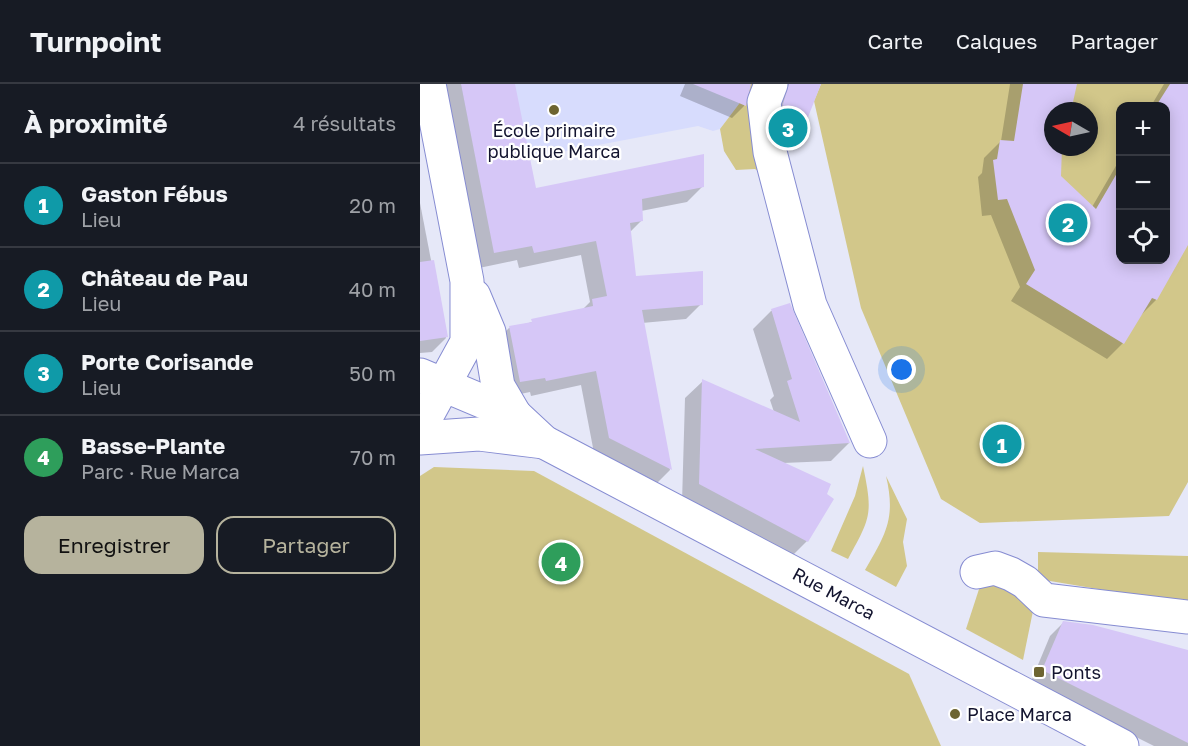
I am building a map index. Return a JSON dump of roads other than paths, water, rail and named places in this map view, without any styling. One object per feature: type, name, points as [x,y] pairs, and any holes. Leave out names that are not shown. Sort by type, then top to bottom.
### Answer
[{"type":"street","points":[[420,428],[431,381],[467,342],[467,281],[429,84]]},
{"type":"street","points":[[771,84],[764,102],[770,152],[810,305],[870,441]]},
{"type":"street","points":[[467,281],[489,332],[498,386],[515,415]]},
{"type":"street","name":"Rue Marca","points":[[431,381],[515,415],[544,442],[1122,746]]},
{"type":"street","name":"Rue Marca","points":[[420,438],[479,434],[544,442]]},
{"type":"street","points":[[977,572],[995,568],[1011,574],[1025,582],[1044,600],[1188,617]]},
{"type":"place","name":"École primaire publique Marca","points":[[554,110]]},
{"type":"place","name":"Porte Corisande","points":[[788,128]]},
{"type":"place","name":"Château de Pau","points":[[1068,223]]},
{"type":"place","name":"Gaston Fébus","points":[[1002,444]]},
{"type":"place","name":"Basse-Plante","points":[[561,562]]},
{"type":"place","name":"Ponts","points":[[1039,672]]},
{"type":"place","name":"Place Marca","points":[[955,714]]}]
